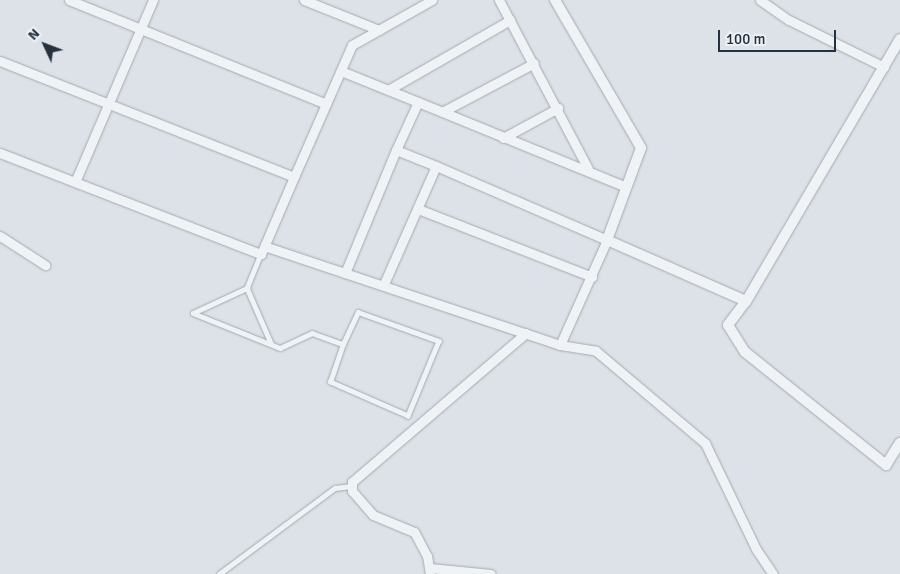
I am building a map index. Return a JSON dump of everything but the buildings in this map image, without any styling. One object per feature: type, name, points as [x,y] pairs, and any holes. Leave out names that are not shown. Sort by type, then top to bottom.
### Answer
[{"type":"street","points":[[69,0],[326,104]]},
{"type":"street","points":[[75,182],[153,0]]},
{"type":"street","points":[[304,0],[379,30]]},
{"type":"street","points":[[264,250],[352,45],[432,0]]},
{"type":"street","points":[[499,0],[558,108],[588,169]]},
{"type":"street","points":[[556,0],[641,148],[592,277],[560,345]]},
{"type":"street","points":[[760,0],[789,20],[884,67]]},
{"type":"street","points":[[388,90],[510,20]]},
{"type":"street","points":[[900,39],[746,302],[728,325],[745,352],[886,465],[900,443]]},
{"type":"street","points":[[0,61],[294,177]]},
{"type":"street","points":[[442,112],[534,63]]},
{"type":"street","points":[[341,71],[503,138],[588,169],[626,187]]},
{"type":"street","points":[[345,273],[418,102]]},
{"type":"street","points":[[503,138],[558,108]]},
{"type":"street","points":[[396,150],[746,302]]},
{"type":"street","points":[[0,154],[264,250],[384,284],[560,345],[596,351],[705,444],[756,549],[773,574]]},
{"type":"street","points":[[384,284],[436,166]]},
{"type":"street","points":[[418,209],[592,277]]},
{"type":"street","points":[[0,236],[45,265]]},
{"type":"street","points":[[491,574],[430,571],[428,556],[414,532],[373,515],[351,486],[526,333]]},
{"type":"lane","points":[[264,250],[247,288],[192,313],[280,348],[312,333],[343,344]]},
{"type":"lane","points":[[247,288],[271,343]]},
{"type":"lane","points":[[358,312],[439,341],[408,416],[330,382],[343,344],[358,312]]},
{"type":"lane","points":[[219,574],[335,488],[351,486]]}]
